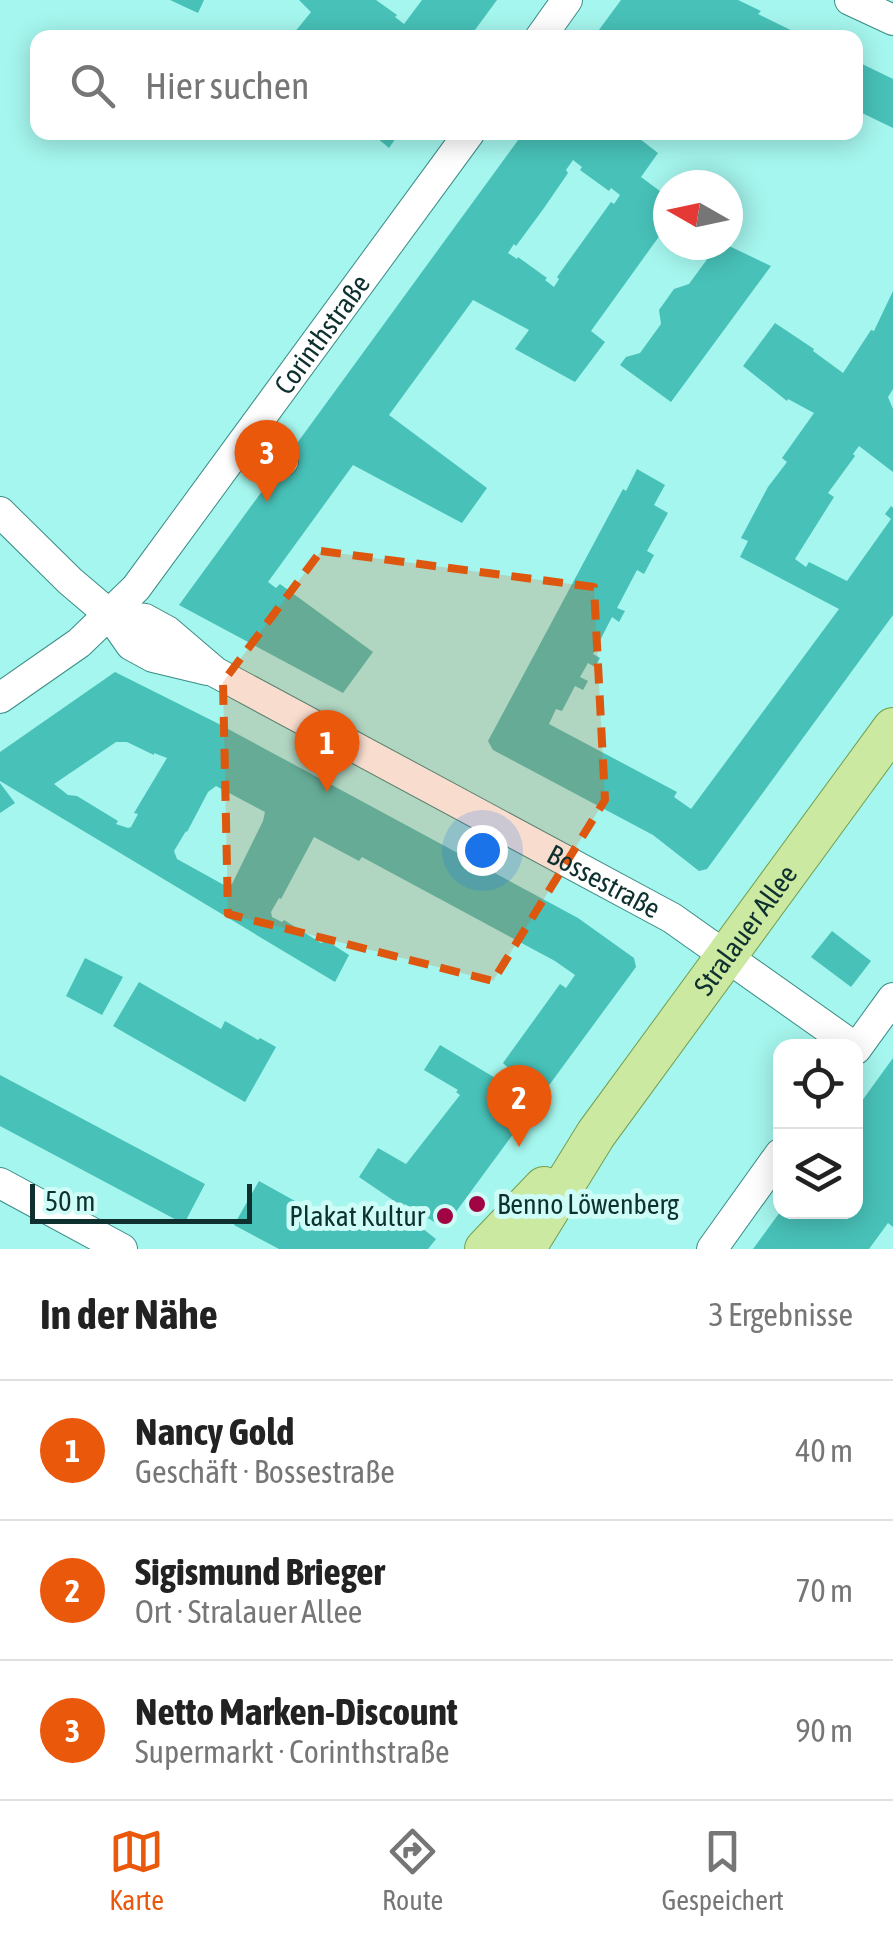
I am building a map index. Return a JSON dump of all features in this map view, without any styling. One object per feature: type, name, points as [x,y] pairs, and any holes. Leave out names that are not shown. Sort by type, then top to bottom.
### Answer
[{"type":"main road","name":"Stralauer Allee","points":[[525,1249],[596,1134],[893,728]]},
{"type":"main road","name":"Stralauer Allee","points":[[484,1249],[596,1134]]},
{"type":"street","points":[[546,30],[567,0]]},
{"type":"street","points":[[850,0],[893,20]]},
{"type":"street","name":"Corinthstraße","points":[[0,698],[80,643],[136,588],[464,140]]},
{"type":"street","points":[[248,437],[283,461]]},
{"type":"street","name":"Bossestraße","points":[[0,512],[110,616],[130,645],[152,657],[215,672],[672,918],[843,1039]]},
{"type":"street","points":[[862,1039],[893,998]]},
{"type":"street","points":[[712,1249],[773,1164]]},
{"type":"street","points":[[0,1183],[122,1249]]},
{"type":"highlighted area","points":[[321,551],[594,587],[605,800],[493,981],[228,914],[223,682]]},
{"type":"building","points":[[170,0],[204,0],[198,13]]},
{"type":"building","points":[[299,0],[376,0],[404,24],[422,0],[497,0],[475,30],[296,30],[311,12]]},
{"type":"building","points":[[621,0],[738,0],[791,30],[669,30],[599,30]]},
{"type":"building","points":[[863,64],[893,79],[893,128],[863,113]]},
{"type":"building","points":[[518,140],[641,140],[658,153],[641,177],[653,186],[653,245],[591,331],[605,342],[575,382],[515,349],[529,330],[473,300],[389,415],[487,488],[462,523],[353,465],[268,582],[276,588],[280,584],[373,652],[343,693],[179,605]],"holes":[[[573,160],[582,167],[580,170],[609,191],[611,188],[620,195],[557,277],[554,287],[547,278],[508,253],[544,208]]]},
{"type":"building","points":[[743,253],[771,266],[671,402],[620,365],[626,357],[640,353],[661,324],[659,310],[674,289],[689,284],[707,260],[743,260]]},
{"type":"building","points":[[893,291],[893,389],[888,397],[893,409],[893,472],[859,446],[828,493],[834,497],[795,559],[806,567],[809,562],[847,581],[891,519],[885,514],[891,506],[893,615],[707,869],[699,871],[653,835],[493,750],[488,741],[637,469],[665,485],[654,505],[668,513],[647,551],[654,555],[644,574],[637,570],[617,608],[625,611],[619,622],[612,617],[593,654],[600,658],[595,667],[588,663],[580,677],[588,681],[583,690],[575,686],[562,711],[556,709],[549,724],[677,792],[674,797],[691,809],[839,609],[740,557],[748,541],[741,538],[768,487],[787,462],[782,458],[814,413],[787,401],[743,366],[775,323],[843,373],[871,330],[874,331]]},
{"type":"building","points":[[115,672],[578,918],[634,958],[636,967],[444,1228],[405,1204],[403,1207],[359,1177],[378,1148],[406,1164],[460,1095],[424,1070],[440,1045],[512,1088],[518,1077],[503,1063],[560,984],[566,988],[575,975],[362,857],[359,861],[314,837],[271,912],[272,917],[349,955],[335,982],[0,781],[0,752]],"holes":[[[116,742],[127,742],[167,758],[128,828],[54,784]],[[216,786],[265,812],[232,884],[224,885],[177,859],[174,851],[208,792]]]},
{"type":"building","points":[[0,783],[15,803],[0,813]]},
{"type":"building","points":[[832,931],[871,961],[851,987],[811,957]]},
{"type":"building","points":[[85,958],[123,977],[102,1015],[66,996]]},
{"type":"building","points":[[139,982],[221,1029],[225,1021],[276,1047],[245,1102],[113,1026]]},
{"type":"building","points":[[893,1058],[893,1227],[888,1223],[869,1249],[753,1249],[775,1219],[863,1219],[863,1099]]},
{"type":"building","points":[[0,1075],[205,1184],[184,1224],[0,1126]]},
{"type":"building","points":[[259,1181],[340,1226],[386,1216],[396,1208],[436,1239],[428,1249],[279,1249],[234,1225]]},
{"type":"place","name":"Netto Marken-Discount","points":[[267,502]]},
{"type":"place","name":"Nancy Gold","points":[[327,792]]},
{"type":"place","name":"Sigismund Brieger","points":[[519,1147]]},
{"type":"place","name":"Benno Löwenberg","points":[[477,1204]]},
{"type":"place","name":"Plakat Kultur","points":[[445,1216]]}]
